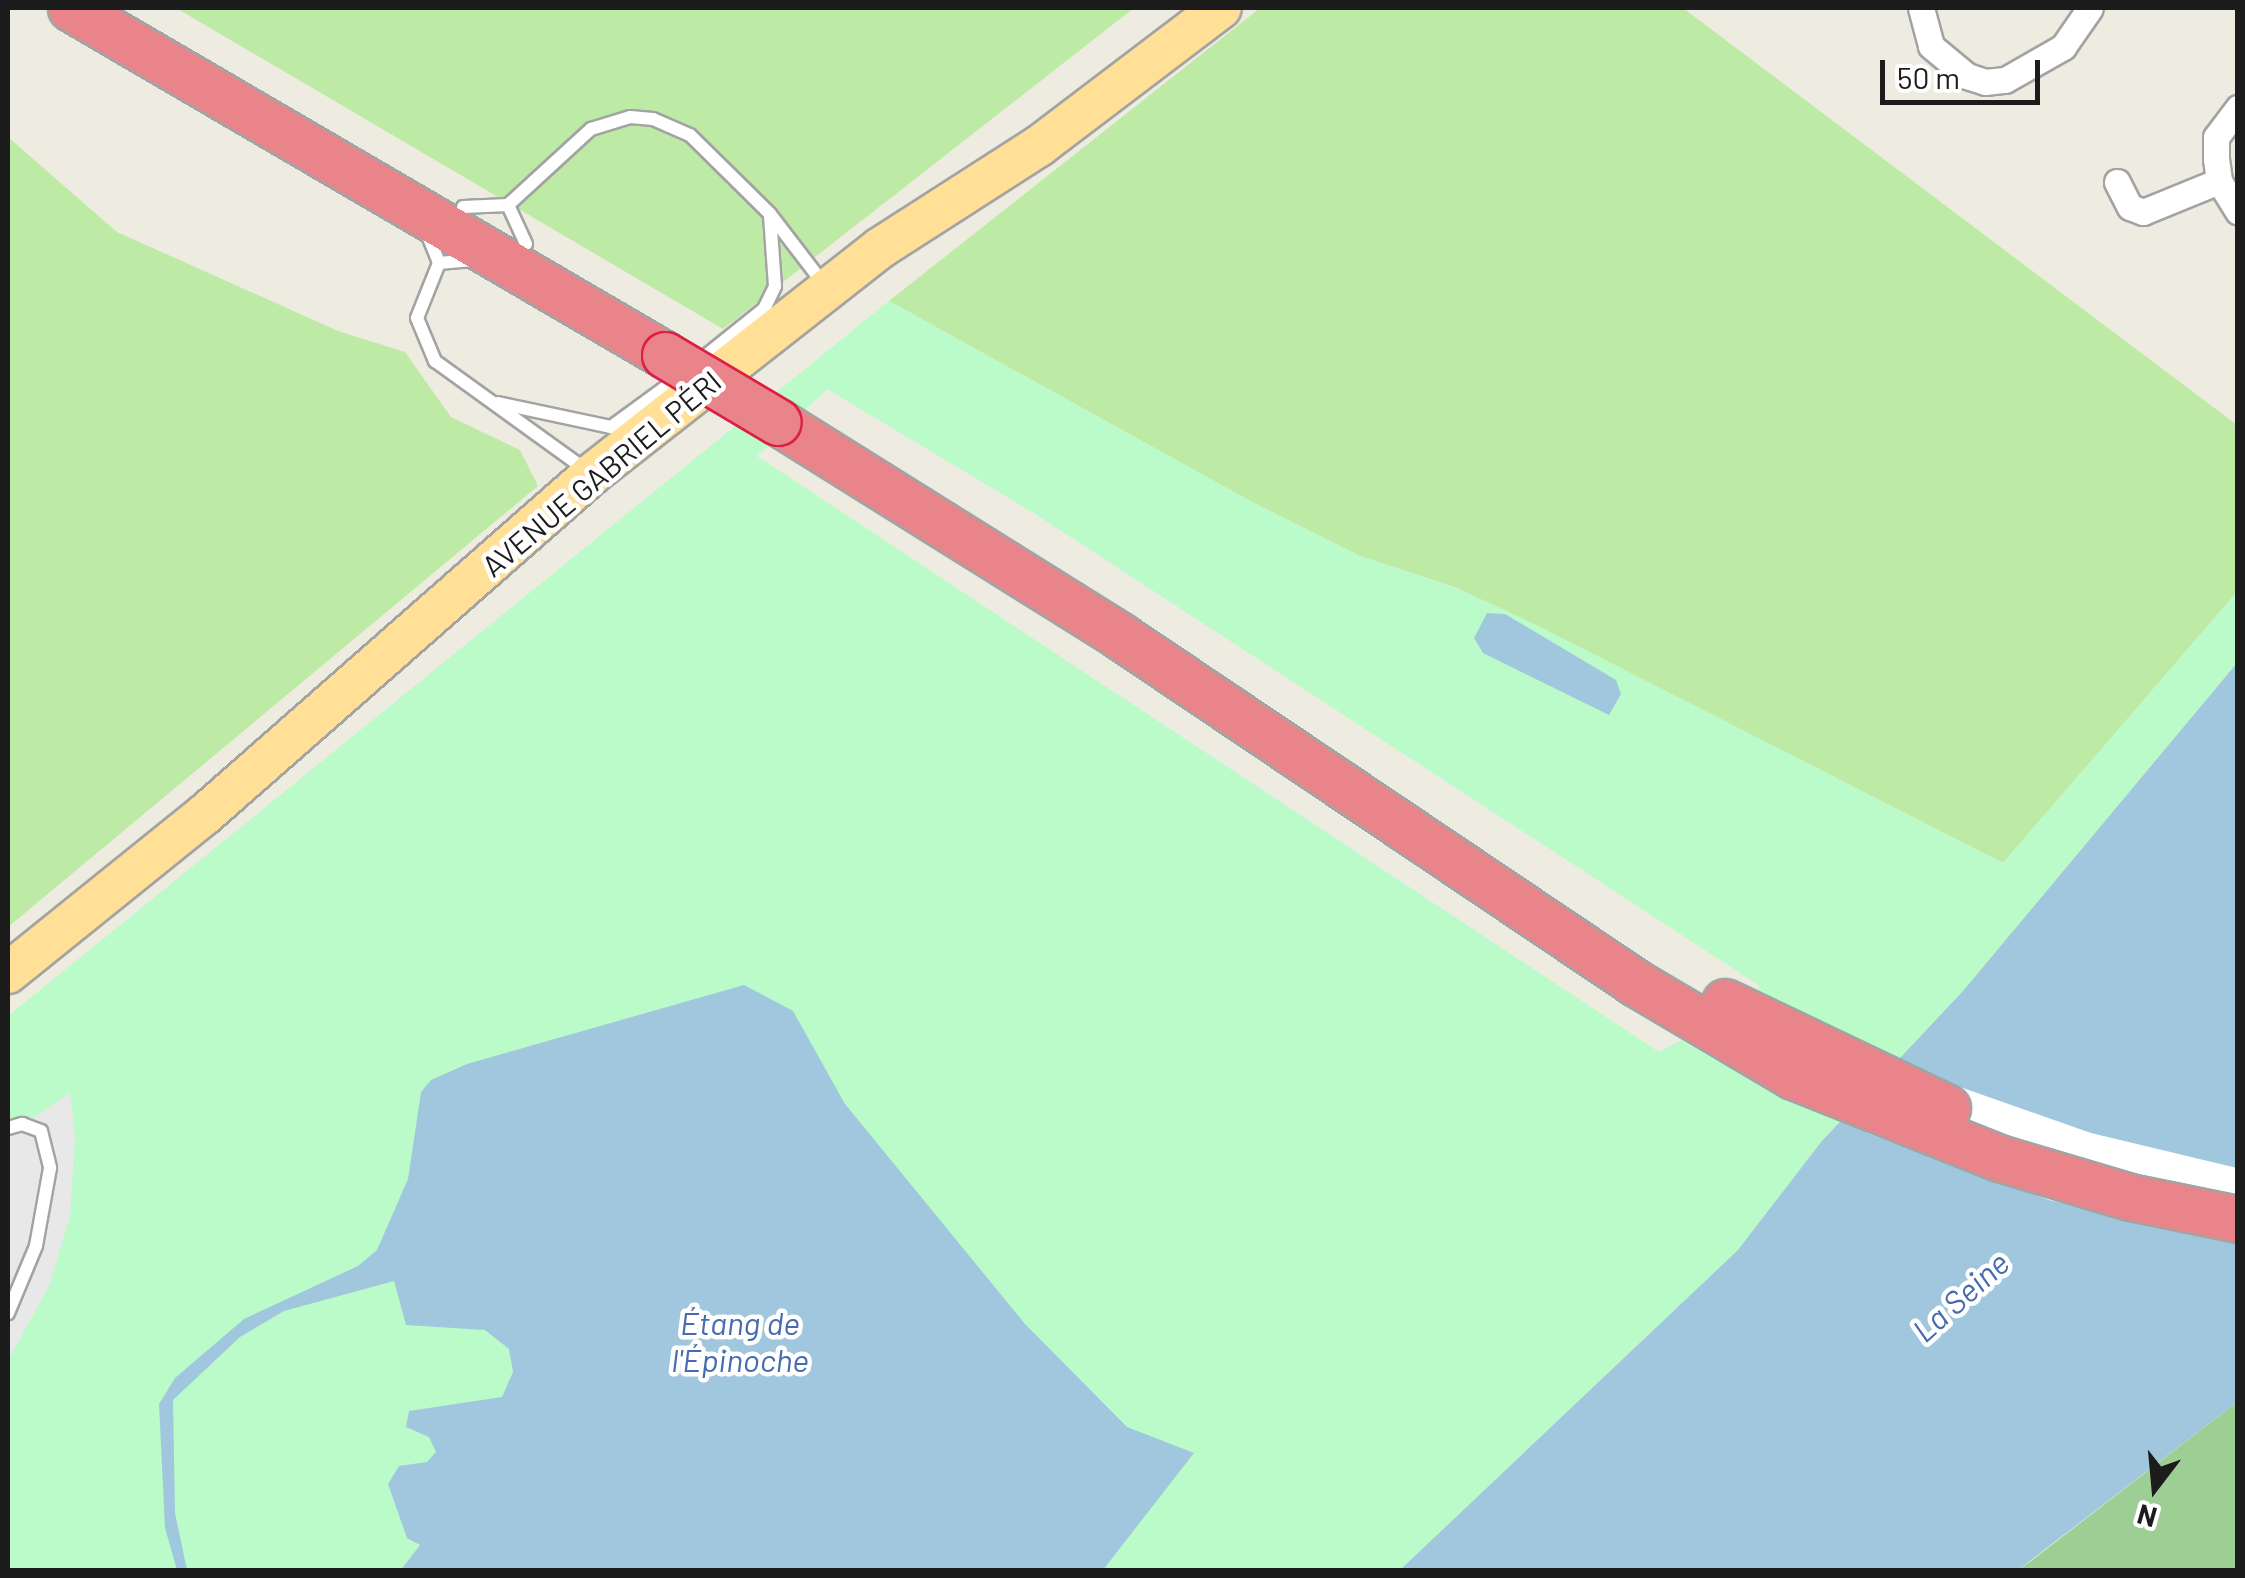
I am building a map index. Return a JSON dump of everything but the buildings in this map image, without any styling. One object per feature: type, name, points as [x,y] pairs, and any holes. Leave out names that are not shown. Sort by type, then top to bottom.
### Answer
[{"type":"highway","points":[[71,8],[418,210],[511,235]]},
{"type":"highway","points":[[124,8],[511,235],[676,346],[1132,612],[1565,904],[1736,1026],[1793,1076],[1998,1158],[2130,1197],[2238,1219]]},
{"type":"highway","points":[[1736,1026],[1950,1109],[2072,1149],[2238,1188]]},
{"type":"main road","name":"AVENUE GABRIEL PÉRI","points":[[8,973],[204,815],[592,474],[827,289],[1040,146],[1220,8]]},
{"type":"street","points":[[1921,8],[1931,46],[1966,76],[1985,82],[2005,80],[2063,46],[2090,8]]},
{"type":"street","points":[[2238,108],[2216,137],[2219,182],[2238,211]]},
{"type":"street","points":[[2117,182],[2130,207],[2142,212],[2219,182]]},
{"type":"lane","points":[[438,263],[511,235],[592,129],[630,117],[690,135],[770,214],[827,289]]},
{"type":"lane","points":[[418,210],[438,263],[417,318],[423,341],[435,361],[498,402],[592,474]]},
{"type":"lane","points":[[498,402],[590,427],[626,420],[764,308],[774,286],[770,214]]},
{"type":"lane","points":[[8,1128],[22,1124],[41,1131],[50,1168],[36,1246],[8,1313]]},
{"type":"green space","points":[[176,8],[1134,8],[723,329]]},
{"type":"green space","points":[[1260,8],[1683,8],[2237,425],[2237,592],[2003,863],[1536,625],[1454,587],[1360,556],[1252,502],[889,301]]},
{"type":"green space","points":[[8,137],[117,232],[338,331],[405,352],[451,417],[520,450],[538,486],[8,927]]},
{"type":"green space","points":[[889,301],[1252,502],[1360,556],[1454,587],[1536,625],[2003,863],[2237,592],[2237,663],[1963,991],[1821,1142],[1738,1250],[1400,1570],[8,1570],[8,1016]],"holes":[[[827,389],[1032,512],[1760,986],[1715,1060],[1681,1040],[1659,1052],[757,456]]]},
{"type":"green space","points":[[2237,1402],[2237,1570],[2018,1570],[2031,1561]]},
{"type":"shaded area","points":[[70,1093],[75,1136],[70,1216],[50,1284],[8,1361],[8,1135]]},
{"type":"water","points":[[1487,613],[1505,614],[1616,680],[1621,694],[1609,715],[1483,653],[1474,638]]},
{"type":"water","name":"La Seine","points":[[2237,663],[2237,1402],[2018,1570],[1400,1570],[1738,1250],[1821,1142],[1963,991]]},
{"type":"water","name":"Étang de l'Épinoche","points":[[744,985],[793,1011],[845,1104],[1025,1324],[1127,1427],[1194,1453],[1103,1570],[401,1570],[420,1545],[407,1538],[388,1484],[399,1466],[427,1462],[436,1452],[429,1437],[406,1427],[409,1411],[502,1397],[513,1372],[509,1349],[485,1330],[406,1325],[394,1281],[284,1311],[240,1337],[173,1400],[175,1513],[187,1570],[177,1570],[165,1528],[159,1404],[175,1378],[244,1319],[358,1266],[377,1250],[408,1179],[421,1092],[431,1080],[467,1064]]},
{"type":"pier","points":[[1926,1075],[2091,1133],[2237,1168],[2237,1243],[2049,1200],[1870,1134],[1780,1092]]}]
